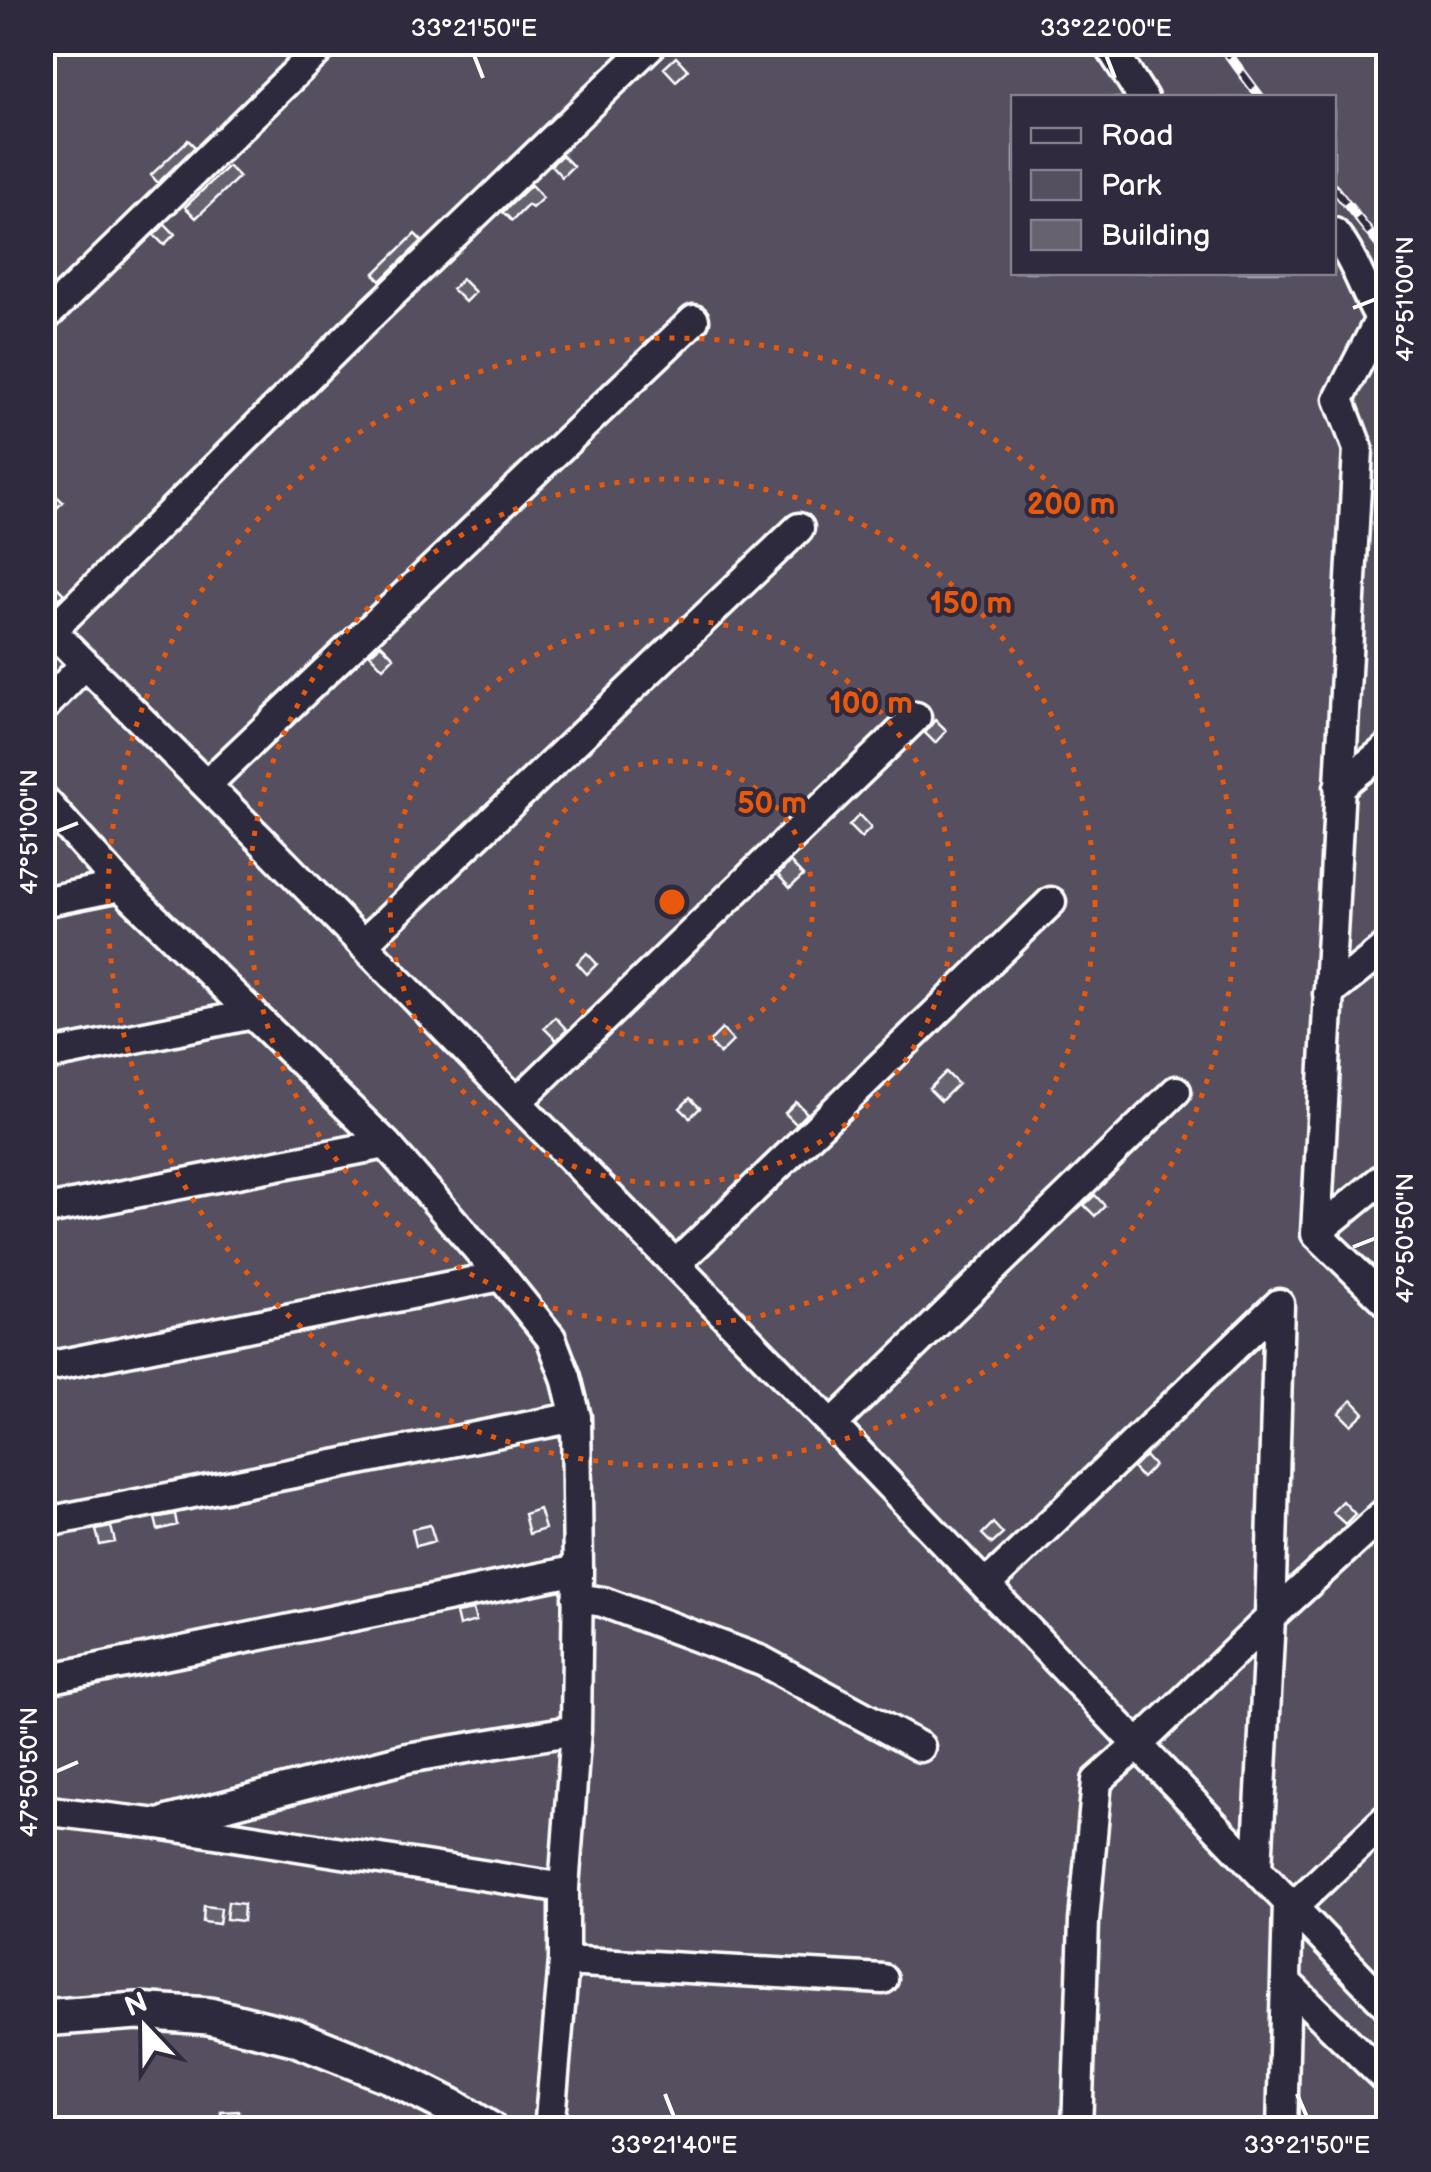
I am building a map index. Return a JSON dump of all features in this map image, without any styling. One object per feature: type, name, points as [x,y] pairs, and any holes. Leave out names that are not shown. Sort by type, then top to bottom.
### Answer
[{"type":"main road","points":[[42,2018],[137,2011],[209,2016],[294,2037],[390,2075],[489,2130]]},
{"type":"lane","points":[[42,320],[327,42]]},
{"type":"lane","points":[[654,42],[47,626],[676,1264],[1388,2006]]},
{"type":"lane","points":[[1107,42],[1141,95]]},
{"type":"lane","points":[[1336,236],[1384,325],[1340,399],[1358,450],[1316,1233],[1388,1302]]},
{"type":"lane","points":[[206,785],[694,320]]},
{"type":"lane","points":[[363,944],[799,528]]},
{"type":"lane","points":[[42,709],[84,664]]},
{"type":"lane","points":[[517,1102],[916,717]]},
{"type":"lane","points":[[1339,787],[1388,748]]},
{"type":"lane","points":[[42,798],[121,886],[386,1144],[551,1338],[566,1377],[576,1417],[576,1730],[564,1888],[564,1961],[550,2130]]},
{"type":"lane","points":[[42,902],[121,886]]},
{"type":"lane","points":[[676,1264],[1051,902]]},
{"type":"lane","points":[[1328,994],[1388,946]]},
{"type":"lane","points":[[42,1057],[253,1014]]},
{"type":"lane","points":[[832,1425],[1176,1091]]},
{"type":"lane","points":[[42,1211],[386,1144]]},
{"type":"lane","points":[[1316,1233],[1388,1174]]},
{"type":"lane","points":[[42,1368],[501,1276]]},
{"type":"lane","points":[[986,1585],[1279,1304],[1270,1618],[1257,1868]]},
{"type":"lane","points":[[42,1522],[576,1417]]},
{"type":"lane","points":[[1077,2130],[1084,1921],[1097,1781],[1388,1510]]},
{"type":"lane","points":[[42,1680],[577,1584],[603,1602],[762,1661],[920,1746]]},
{"type":"lane","points":[[158,1824],[407,1758],[576,1730]]},
{"type":"lane","points":[[42,1810],[158,1824],[564,1888]]},
{"type":"lane","points":[[1282,2130],[1291,1904],[1388,1818]]},
{"type":"lane","points":[[564,1961],[883,1978]]},
{"type":"lane","points":[[1286,1982],[1388,2081]]},
{"type":"green space","points":[[42,43],[1388,43],[1388,226],[1378,242],[1388,256],[1388,2129],[43,2129]]},
{"type":"building","points":[[676,57],[688,70],[676,81],[664,68]]},
{"type":"building","points":[[188,140],[195,147],[158,183],[151,175]]},
{"type":"building","points":[[562,155],[573,166],[562,177],[551,165]]},
{"type":"building","points":[[228,166],[239,177],[196,218],[185,207]]},
{"type":"building","points":[[531,185],[543,198],[532,208],[528,205],[512,221],[503,212]]},
{"type":"building","points":[[165,224],[175,234],[164,245],[154,235]]},
{"type":"building","points":[[415,234],[422,241],[381,281],[374,274]]},
{"type":"building","points":[[462,279],[475,292],[465,302],[452,289]]},
{"type":"building","points":[[50,490],[63,502],[51,514],[42,506],[42,497]]},
{"type":"building","points":[[42,572],[64,594],[51,606],[42,604]]},
{"type":"building","points":[[381,644],[394,657],[383,668],[370,654]]},
{"type":"building","points":[[935,720],[946,731],[935,743],[925,733]]},
{"type":"building","points":[[859,815],[871,828],[861,838],[849,826]]},
{"type":"building","points":[[790,862],[803,876],[790,888],[778,875]]},
{"type":"building","points":[[587,953],[597,964],[587,974],[577,963]]},
{"type":"building","points":[[555,1017],[567,1030],[556,1040],[544,1028]]},
{"type":"building","points":[[722,1029],[733,1041],[720,1054],[709,1042]]},
{"type":"building","points":[[946,1072],[958,1084],[941,1101],[929,1089]]},
{"type":"building","points":[[690,1098],[700,1108],[690,1118],[680,1108]]},
{"type":"building","points":[[796,1102],[807,1113],[796,1124],[785,1113]]},
{"type":"building","points":[[1095,1195],[1105,1206],[1095,1216],[1084,1205]]},
{"type":"building","points":[[1352,1400],[1364,1413],[1351,1425],[1339,1413]]},
{"type":"building","points":[[1145,1456],[1154,1466],[1142,1478],[1133,1468]]},
{"type":"building","points":[[1343,1501],[1355,1514],[1345,1524],[1332,1512]]},
{"type":"building","points":[[539,1509],[545,1529],[529,1534],[524,1514]]},
{"type":"building","points":[[175,1514],[177,1525],[158,1530],[155,1518]]},
{"type":"building","points":[[993,1523],[1003,1534],[992,1544],[982,1534]]},
{"type":"building","points":[[430,1525],[435,1541],[416,1546],[412,1529]]},
{"type":"building","points":[[111,1527],[115,1542],[100,1545],[96,1530]]},
{"type":"building","points":[[473,1610],[476,1621],[459,1626],[456,1613]]},
{"type":"building","points":[[228,1902],[244,1904],[243,1921],[226,1919]]},
{"type":"building","points":[[204,1906],[221,1908],[219,1924],[203,1922]]},
{"type":"building","points":[[239,2111],[240,2129],[222,2130],[221,2112]]},
{"type":"railway","points":[[1219,42],[1259,95]]},
{"type":"railway","points":[[1336,191],[1388,256]]}]
